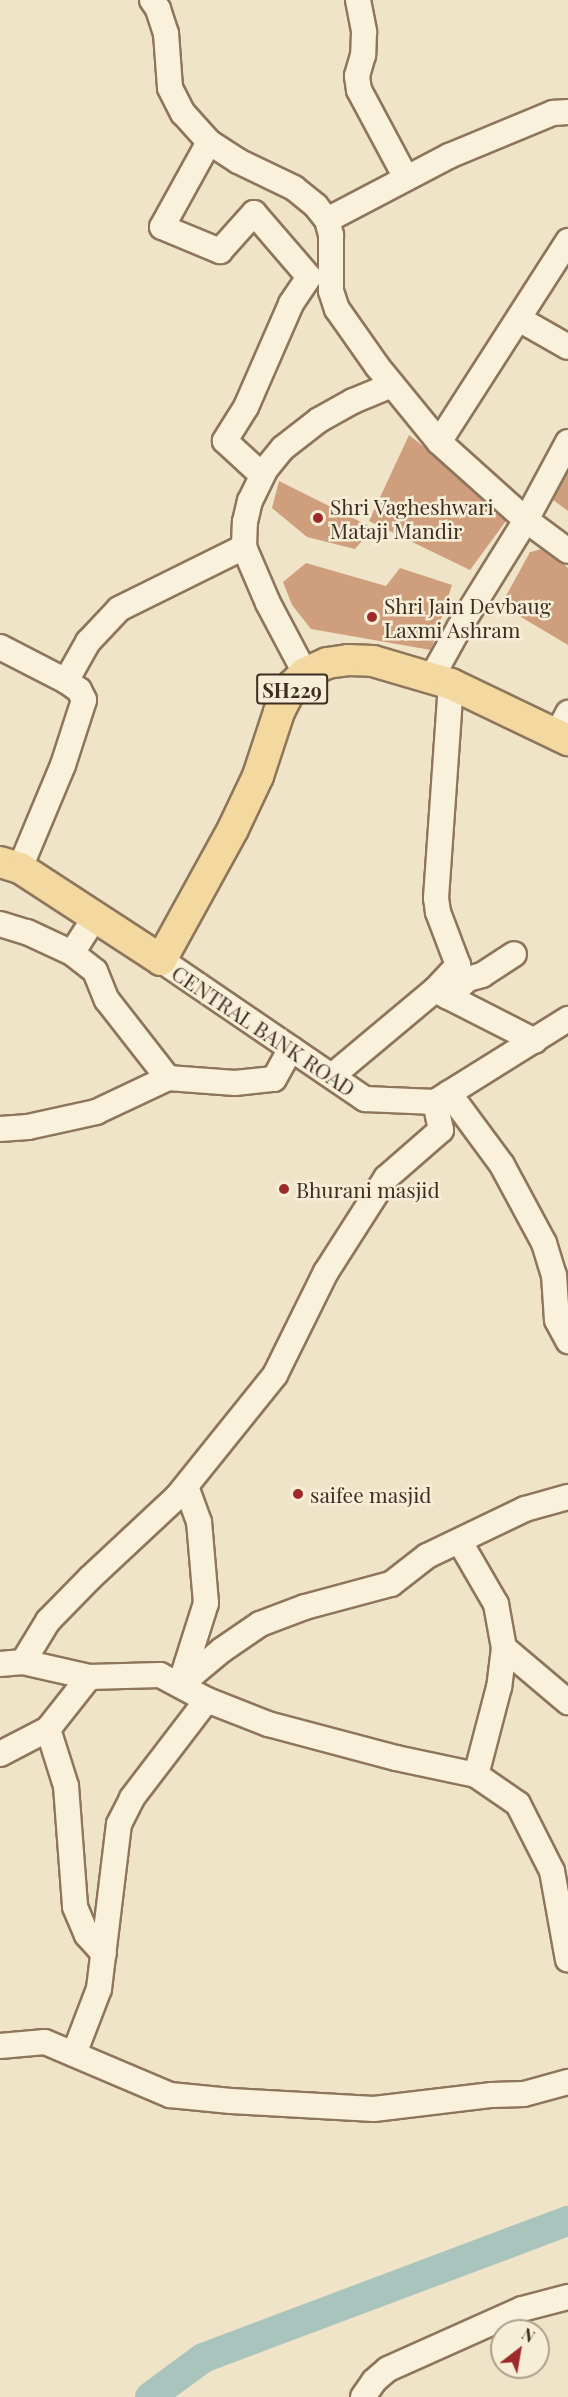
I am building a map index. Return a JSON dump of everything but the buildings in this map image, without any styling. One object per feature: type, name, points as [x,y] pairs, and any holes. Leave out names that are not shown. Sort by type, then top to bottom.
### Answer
[{"type":"main road","name":"SH229","points":[[161,960],[233,829],[258,776],[279,712],[293,685],[304,673],[327,663],[348,660],[373,661],[441,681],[564,729]]},
{"type":"main road","name":"CENTRAL BANK ROAD","points":[[10,865],[161,960]]},
{"type":"street","points":[[152,0],[158,9],[166,33],[170,88],[183,113],[209,142],[238,161],[294,188],[316,206],[327,220],[332,235],[331,291],[336,309],[392,385],[439,442],[526,520],[568,551]]},
{"type":"street","points":[[358,0],[364,32],[363,55],[357,76],[360,90],[406,178]]},
{"type":"street","points":[[327,220],[449,156],[543,117],[568,112]]},
{"type":"street","points":[[209,142],[162,227],[220,251],[254,213],[309,276],[291,304],[246,407],[225,441],[262,476]]},
{"type":"street","points":[[439,442],[568,241]]},
{"type":"street","points":[[519,319],[568,347]]},
{"type":"street","points":[[304,673],[268,603],[244,547],[245,522],[250,501],[262,476],[283,448],[319,420],[353,400],[392,385]]},
{"type":"street","points":[[441,994],[458,965],[438,912],[436,898],[441,681],[459,628],[526,520],[568,442]]},
{"type":"street","points":[[66,681],[88,642],[119,609],[244,547]]},
{"type":"street","points":[[0,647],[66,681],[79,690],[84,700],[63,765],[10,865]]},
{"type":"street","points":[[72,953],[95,917]]},
{"type":"street","points":[[0,924],[27,932],[72,953],[95,971],[106,1000],[168,1078]]},
{"type":"street","points":[[332,1076],[441,994],[468,979],[482,975],[514,954]]},
{"type":"street","name":"CENTRAL BANK ROAD","points":[[161,960],[365,1099],[442,1097]]},
{"type":"street","points":[[441,994],[534,1041]]},
{"type":"street","points":[[442,1097],[568,1019]]},
{"type":"street","points":[[0,1128],[28,1127],[96,1112],[168,1078],[235,1083],[274,1079],[291,1048]]},
{"type":"street","points":[[442,1097],[502,1165],[544,1243],[554,1275],[557,1320],[568,1341]]},
{"type":"street","points":[[12,1663],[90,1578],[186,1487],[274,1375],[326,1272],[386,1178],[441,1130],[442,1097]]},
{"type":"street","points":[[180,1685],[206,1604],[199,1522],[186,1487]]},
{"type":"street","points":[[180,1685],[222,1650],[260,1624],[305,1606],[391,1584],[427,1556],[525,1509],[568,1497]]},
{"type":"street","points":[[460,1542],[496,1604],[504,1648],[499,1687],[476,1775]]},
{"type":"street","points":[[504,1648],[568,1702]]},
{"type":"street","points":[[12,1663],[88,1677],[160,1675],[207,1700],[268,1724],[396,1758],[476,1775],[518,1804],[552,1871],[568,1960]]},
{"type":"street","points":[[0,1754],[48,1729],[88,1677]]},
{"type":"street","points":[[74,2054],[99,1989],[122,1817],[150,1773],[207,1700]]},
{"type":"street","points":[[48,1729],[66,1786],[75,1907],[87,1935],[104,1954]]},
{"type":"street","points":[[0,2046],[45,2042],[170,2095],[362,2109],[492,2095],[524,2094],[568,2082]]},
{"type":"street","points":[[363,2397],[374,2380],[388,2369],[522,2309],[568,2296]]},
{"type":"waterway","points":[[150,2397],[203,2358],[568,2221]]},
{"type":"place","name":"Shri Vagheshwari Mataji Mandir","points":[[318,518]]},
{"type":"place","name":"Shri Jain Devbaug Laxmi Ashram","points":[[372,617]]},
{"type":"place","name":"Bhurani masjid","points":[[284,1189]]},
{"type":"place","name":"saifee masjid","points":[[298,1494]]}]
